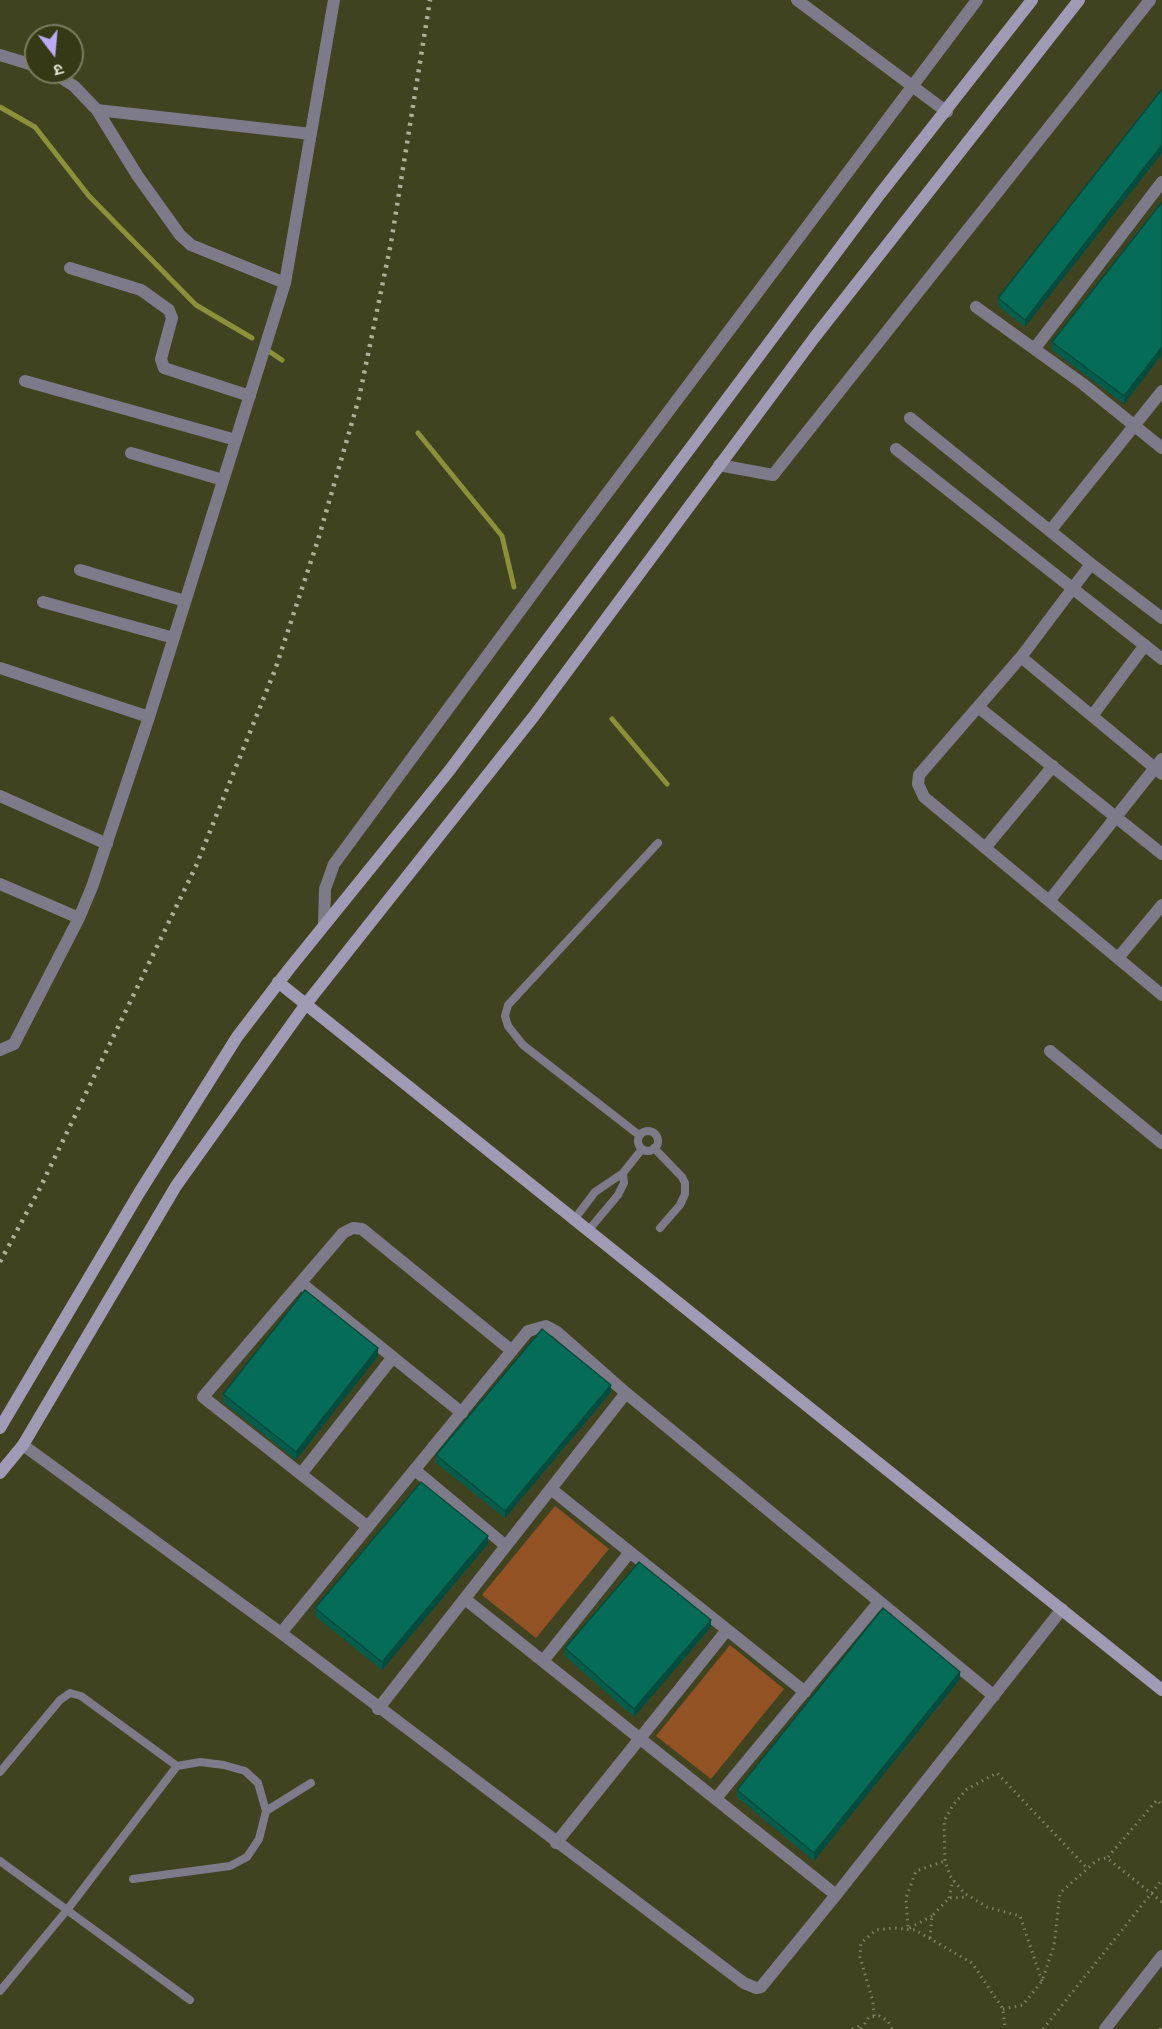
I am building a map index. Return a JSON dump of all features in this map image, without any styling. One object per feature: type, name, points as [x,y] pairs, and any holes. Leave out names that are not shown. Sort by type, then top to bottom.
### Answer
[{"type":"main road","points":[[0,1428],[139,1193],[237,1037],[278,982],[449,771],[880,194],[947,112],[1032,0]]},
{"type":"main road","points":[[0,1473],[23,1444],[176,1186],[306,1004],[534,716],[843,301],[1079,0]]},
{"type":"main road","points":[[278,982],[573,1221],[1162,1690]]},
{"type":"street","points":[[0,1050],[14,1044],[79,918],[107,844],[149,717],[285,283],[334,0]]},
{"type":"street","points":[[797,0],[947,112]]},
{"type":"street","points":[[324,925],[325,889],[334,864],[578,532],[977,0]]},
{"type":"street","points":[[719,465],[773,475],[1150,0]]},
{"type":"street","points":[[0,55],[24,62]]},
{"type":"street","points":[[71,84],[97,110],[137,175],[180,236],[191,245],[212,256],[285,283]]},
{"type":"street","points":[[97,110],[311,134]]},
{"type":"street","points":[[1035,348],[1162,182]]},
{"type":"street","points":[[70,268],[141,290],[169,310],[172,318],[161,359],[164,368],[250,396]]},
{"type":"street","points":[[976,307],[1035,348],[1162,448]]},
{"type":"street","points":[[25,381],[236,440]]},
{"type":"street","points":[[1050,531],[1162,391]]},
{"type":"street","points":[[910,418],[1091,564],[1162,618]]},
{"type":"street","points":[[896,449],[1162,659]]},
{"type":"street","points":[[131,453],[224,480]]},
{"type":"street","points":[[1091,564],[1021,657],[919,776],[918,784],[924,797],[1162,994]]},
{"type":"street","points":[[80,570],[185,601]]},
{"type":"street","points":[[43,602],[174,638]]},
{"type":"street","points":[[1092,716],[1144,645]]},
{"type":"street","points":[[1021,657],[1092,716],[1160,767],[1115,816],[1049,901]]},
{"type":"street","points":[[0,668],[149,717]]},
{"type":"street","points":[[978,707],[1162,854]]},
{"type":"street","points":[[985,848],[1053,766]]},
{"type":"street","points":[[0,796],[107,844]]},
{"type":"street","points":[[0,884],[79,918]]},
{"type":"street","points":[[1118,958],[1162,906]]},
{"type":"street","points":[[1050,1051],[1162,1143]]},
{"type":"street","points":[[368,1527],[203,1397],[344,1233],[353,1228],[362,1228],[512,1351]]},
{"type":"street","points":[[301,1283],[462,1413]]},
{"type":"street","points":[[281,1633],[528,1330],[546,1326],[557,1332],[626,1393],[994,1696]]},
{"type":"street","points":[[301,1474],[393,1358]]},
{"type":"street","points":[[378,1709],[626,1393]]},
{"type":"street","points":[[23,1444],[281,1633],[378,1709],[744,1983],[756,1988],[761,1987],[836,1895],[1062,1609]]},
{"type":"street","points":[[415,1470],[506,1546]]},
{"type":"street","points":[[551,1489],[805,1692]]},
{"type":"street","points":[[543,1661],[630,1552]]},
{"type":"street","points":[[465,1599],[717,1797],[836,1895]]},
{"type":"street","points":[[717,1797],[879,1602]]},
{"type":"street","points":[[556,1843],[727,1630]]},
{"type":"street","points":[[1105,2029],[1162,1956]]},
{"type":"lane","points":[[639,1135],[524,1045],[508,1026],[505,1016],[508,1005],[658,843]]},
{"type":"lane","points":[[642,1149],[637,1141],[639,1135],[644,1131],[654,1133],[657,1139],[654,1148]]},
{"type":"lane","points":[[573,1221],[595,1192],[622,1173],[642,1149],[654,1148]]},
{"type":"lane","points":[[654,1148],[682,1177],[686,1194],[680,1205],[660,1228]]},
{"type":"lane","points":[[587,1232],[618,1196],[624,1183],[622,1173]]},
{"type":"lane","points":[[0,1772],[60,1700],[70,1693],[81,1696],[177,1766]]},
{"type":"lane","points":[[0,1991],[67,1910],[177,1766],[200,1762],[245,1770],[258,1783],[266,1811],[259,1839],[247,1857],[230,1866],[133,1879]]},
{"type":"lane","points":[[266,1811],[312,1783]]},
{"type":"lane","points":[[0,1862],[190,2000]]},
{"type":"path","points":[[1042,1981],[1020,1916],[987,1907],[969,1897],[953,1880],[945,1862],[944,1821],[953,1805],[967,1789],[997,1773],[1087,1868]]},
{"type":"path","points":[[1003,2009],[1023,2004],[1042,1981],[1054,1946],[1060,1893],[1097,1860],[1107,1858],[1157,1800],[1162,1805]]},
{"type":"path","points":[[1107,1858],[1162,1902]]},
{"type":"path","points":[[908,1929],[906,1899],[916,1871],[945,1862]]},
{"type":"path","points":[[908,1929],[932,1916],[949,1898],[953,1880]]},
{"type":"path","points":[[1043,2029],[1162,1880]]},
{"type":"path","points":[[949,1898],[969,1897]]},
{"type":"path","points":[[930,1939],[932,1916]]},
{"type":"path","points":[[874,2016],[873,2002],[860,1957],[861,1942],[876,1930],[908,1929],[915,1930],[972,1963],[1003,2009],[1005,2029]]},
{"type":"path","points":[[852,2029],[862,2027],[874,2016]]},
{"type":"path","points":[[874,2016],[884,2018],[892,2029]]},
{"type":"shaded area","points":[[555,1506],[609,1549],[536,1638],[482,1595]]},
{"type":"shaded area","points":[[730,1645],[784,1689],[711,1779],[656,1736]]},
{"type":"building","points":[[1162,89],[1162,145],[1025,320],[998,298]]},
{"type":"building","points":[[1162,202],[1162,347],[1124,396],[1052,342]]},
{"type":"building","points":[[305,1290],[378,1348],[296,1452],[223,1394]]},
{"type":"building","points":[[542,1329],[611,1385],[505,1511],[436,1455]]},
{"type":"building","points":[[421,1482],[488,1536],[382,1662],[315,1608]]},
{"type":"building","points":[[639,1562],[711,1620],[634,1709],[565,1648]]},
{"type":"building","points":[[883,1608],[960,1672],[814,1853],[737,1790]]},
{"type":"waterway","points":[[0,107],[35,127],[89,196],[196,305],[252,338]]},
{"type":"waterway","points":[[270,352],[282,360]]},
{"type":"waterway","points":[[418,433],[502,536],[514,587]]},
{"type":"waterway","points":[[612,719],[667,784]]},
{"type":"railway","points":[[0,1262],[40,1188],[196,866],[275,670],[318,540],[359,398],[391,243],[430,0]]}]
